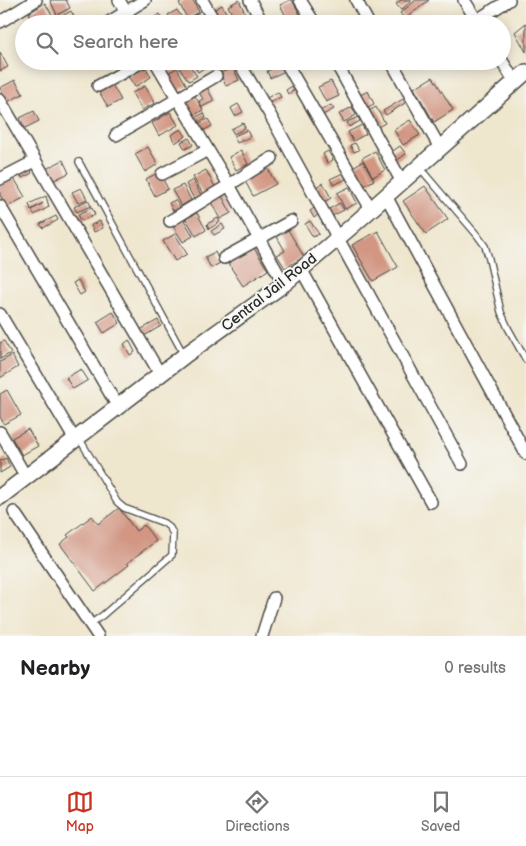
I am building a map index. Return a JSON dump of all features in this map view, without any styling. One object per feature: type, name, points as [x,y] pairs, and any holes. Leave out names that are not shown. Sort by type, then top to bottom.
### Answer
[{"type":"main road","name":"Central Jail Road","points":[[6,502],[26,477],[184,356],[284,284],[520,77]]},
{"type":"street","points":[[0,22],[36,0]]},
{"type":"street","points":[[119,0],[128,15]]},
{"type":"street","points":[[121,15],[144,0]]},
{"type":"street","points":[[202,0],[211,15]]},
{"type":"street","points":[[250,0],[258,15]]},
{"type":"street","points":[[300,0],[309,15]]},
{"type":"street","points":[[356,0],[364,15]]},
{"type":"street","points":[[464,0],[474,15]]},
{"type":"street","points":[[488,15],[510,0]]},
{"type":"street","points":[[98,86],[127,70]]},
{"type":"street","points":[[160,70],[284,284]]},
{"type":"street","points":[[243,70],[462,464]]},
{"type":"street","points":[[290,70],[371,209]]},
{"type":"street","points":[[340,70],[402,182]]},
{"type":"street","points":[[396,70],[440,148]]},
{"type":"street","points":[[116,135],[216,76]]},
{"type":"street","points":[[0,100],[160,374]]},
{"type":"street","points":[[162,174],[208,150]]},
{"type":"street","points":[[170,221],[272,158]]},
{"type":"street","points":[[0,179],[35,160]]},
{"type":"street","points":[[386,196],[526,454]]},
{"type":"street","points":[[0,206],[118,407]]},
{"type":"street","points":[[224,258],[291,221]]},
{"type":"street","points":[[301,269],[431,502]]},
{"type":"street","points":[[0,314],[77,438]]},
{"type":"street","points":[[0,432],[26,477]]},
{"type":"street","points":[[6,502],[98,636]]},
{"type":"street","points":[[262,636],[274,598]]},
{"type":"lane","points":[[79,162],[184,356]]},
{"type":"lane","points":[[419,167],[485,246],[501,312],[526,360]]},
{"type":"lane","points":[[77,438],[117,502],[124,508],[164,523],[173,534],[172,556],[89,625]]},
{"type":"building","points":[[50,0],[66,0],[70,8],[57,15]]},
{"type":"building","points":[[185,0],[193,0],[199,12],[193,15],[185,15],[179,3]]},
{"type":"building","points":[[239,0],[245,13],[232,15],[228,6]]},
{"type":"building","points":[[292,0],[300,15],[285,15],[280,5]]},
{"type":"building","points":[[401,0],[412,0],[401,10],[396,4]]},
{"type":"building","points":[[416,0],[429,0],[410,15],[402,15],[400,13]]},
{"type":"building","points":[[45,3],[52,15],[30,15],[29,13]]},
{"type":"building","points":[[222,5],[227,15],[212,15],[210,12]]},
{"type":"building","points":[[177,10],[180,15],[168,15]]},
{"type":"building","points":[[71,11],[73,15],[64,15]]},
{"type":"building","points":[[526,23],[526,52],[515,32]]},
{"type":"building","points":[[0,52],[8,67],[0,71]]},
{"type":"building","points":[[138,70],[147,70],[151,77],[135,87],[128,76]]},
{"type":"building","points":[[178,70],[187,86],[177,92],[166,74]]},
{"type":"building","points":[[181,70],[193,70],[197,76],[189,81]]},
{"type":"building","points":[[234,70],[239,80],[226,86],[220,73]]},
{"type":"building","points":[[284,70],[285,71],[270,78],[267,71]]},
{"type":"building","points":[[433,77],[453,110],[434,122],[414,88]]},
{"type":"building","points":[[15,80],[23,94],[7,102],[0,88]]},
{"type":"building","points":[[331,81],[339,96],[326,102],[318,87]]},
{"type":"building","points":[[111,83],[121,100],[108,107],[98,90]]},
{"type":"building","points":[[145,86],[155,103],[142,110],[132,93]]},
{"type":"building","points":[[292,86],[295,90],[288,94],[286,90]]},
{"type":"building","points":[[207,87],[214,101],[202,107],[199,101],[203,99],[199,92]]},
{"type":"building","points":[[368,91],[374,104],[364,109],[358,96]]},
{"type":"building","points":[[278,92],[281,97],[267,104],[265,99]]},
{"type":"building","points":[[195,96],[203,110],[193,116],[185,101]]},
{"type":"building","points":[[403,99],[405,103],[386,115],[383,111]]},
{"type":"building","points":[[238,104],[243,112],[235,116],[231,108]]},
{"type":"building","points":[[331,105],[334,109],[321,116],[318,112]]},
{"type":"building","points":[[352,107],[356,115],[344,122],[339,114]]},
{"type":"building","points":[[376,107],[385,123],[376,128],[367,112]]},
{"type":"building","points":[[34,111],[39,121],[25,128],[20,118]]},
{"type":"building","points":[[170,112],[178,125],[159,136],[152,123]]},
{"type":"building","points":[[204,113],[206,118],[197,123],[194,118]]},
{"type":"building","points":[[358,117],[360,121],[349,127],[347,122]]},
{"type":"building","points":[[208,119],[212,126],[199,133],[195,126]]},
{"type":"building","points":[[410,120],[420,135],[403,145],[394,130]]},
{"type":"building","points":[[243,123],[245,128],[234,134],[231,129]]},
{"type":"building","points":[[362,125],[366,134],[353,141],[348,132]]},
{"type":"building","points":[[181,129],[186,136],[175,143],[171,135]]},
{"type":"building","points":[[247,130],[250,137],[237,143],[234,136]]},
{"type":"building","points":[[189,138],[193,145],[185,149],[181,142]]},
{"type":"building","points":[[355,143],[359,150],[354,152],[350,145]]},
{"type":"building","points":[[400,146],[406,154],[396,161],[390,153]]},
{"type":"building","points":[[148,147],[158,164],[145,172],[135,154]]},
{"type":"building","points":[[241,150],[248,164],[236,170],[229,157]]},
{"type":"building","points":[[328,151],[333,160],[327,163],[323,154]]},
{"type":"building","points":[[375,151],[385,170],[373,177],[362,158]]},
{"type":"building","points":[[63,160],[69,173],[52,181],[46,169]]},
{"type":"building","points":[[363,161],[374,180],[362,187],[351,168]]},
{"type":"building","points":[[267,167],[276,184],[253,196],[244,179]]},
{"type":"building","points":[[30,168],[32,173],[22,178],[20,173]]},
{"type":"building","points":[[206,170],[215,187],[203,194],[193,177]]},
{"type":"building","points":[[159,172],[168,189],[155,196],[146,179]]},
{"type":"building","points":[[343,173],[346,179],[334,185],[330,179]]},
{"type":"building","points":[[14,178],[25,197],[7,207],[0,195],[0,186]]},
{"type":"building","points":[[193,180],[201,195],[194,199],[186,184]]},
{"type":"building","points":[[323,183],[331,198],[320,204],[312,189]]},
{"type":"building","points":[[183,185],[191,200],[181,206],[172,190]]},
{"type":"building","points":[[425,186],[448,219],[426,234],[403,201]]},
{"type":"building","points":[[349,187],[357,203],[345,209],[337,193]]},
{"type":"building","points":[[81,188],[87,199],[78,203],[72,192]]},
{"type":"building","points":[[46,196],[49,207],[34,215],[32,210],[43,203],[31,210],[29,204]]},
{"type":"building","points":[[222,196],[231,213],[220,219],[211,202]]},
{"type":"building","points":[[88,200],[91,206],[77,212],[74,207]]},
{"type":"building","points":[[175,200],[182,210],[175,214],[169,203]]},
{"type":"building","points":[[340,203],[344,210],[332,216],[329,209]]},
{"type":"building","points":[[92,208],[95,215],[81,221],[78,214]]},
{"type":"building","points":[[314,208],[318,215],[314,218],[310,211]]},
{"type":"building","points":[[197,213],[206,230],[196,236],[186,219]]},
{"type":"building","points":[[56,216],[58,220],[43,228],[40,224]]},
{"type":"building","points":[[218,218],[220,222],[209,229],[207,224]]},
{"type":"building","points":[[184,220],[193,236],[183,242],[173,226]]},
{"type":"building","points":[[100,221],[103,228],[94,232],[91,225]]},
{"type":"building","points":[[310,221],[319,234],[313,237],[305,224]]},
{"type":"building","points":[[222,224],[225,229],[214,235],[211,231]]},
{"type":"building","points":[[287,228],[304,257],[285,268],[277,255],[285,251],[276,235]]},
{"type":"building","points":[[378,231],[398,267],[373,281],[352,245]]},
{"type":"building","points":[[175,234],[187,254],[175,261],[163,241]]},
{"type":"building","points":[[252,245],[268,270],[243,286],[226,260]]},
{"type":"building","points":[[215,252],[220,263],[211,268],[205,257]]},
{"type":"building","points":[[78,280],[85,292],[80,295],[73,283]]},
{"type":"building","points":[[113,312],[120,323],[104,333],[97,322]]},
{"type":"building","points":[[158,320],[161,326],[144,336],[140,330]]},
{"type":"building","points":[[129,340],[135,352],[130,355],[124,344]]},
{"type":"building","points":[[4,341],[11,353],[0,359],[0,343]]},
{"type":"building","points":[[12,355],[18,367],[0,378],[0,362]]},
{"type":"building","points":[[81,369],[88,380],[73,389],[66,378]]},
{"type":"building","points":[[7,390],[21,415],[4,424],[0,417],[0,394]]},
{"type":"building","points":[[28,429],[38,446],[22,455],[12,438]]},
{"type":"building","points":[[6,458],[10,467],[0,473],[0,461]]},
{"type":"building","points":[[119,508],[136,531],[144,525],[156,541],[95,591],[60,544],[69,537],[67,535],[92,516],[98,524]]}]
